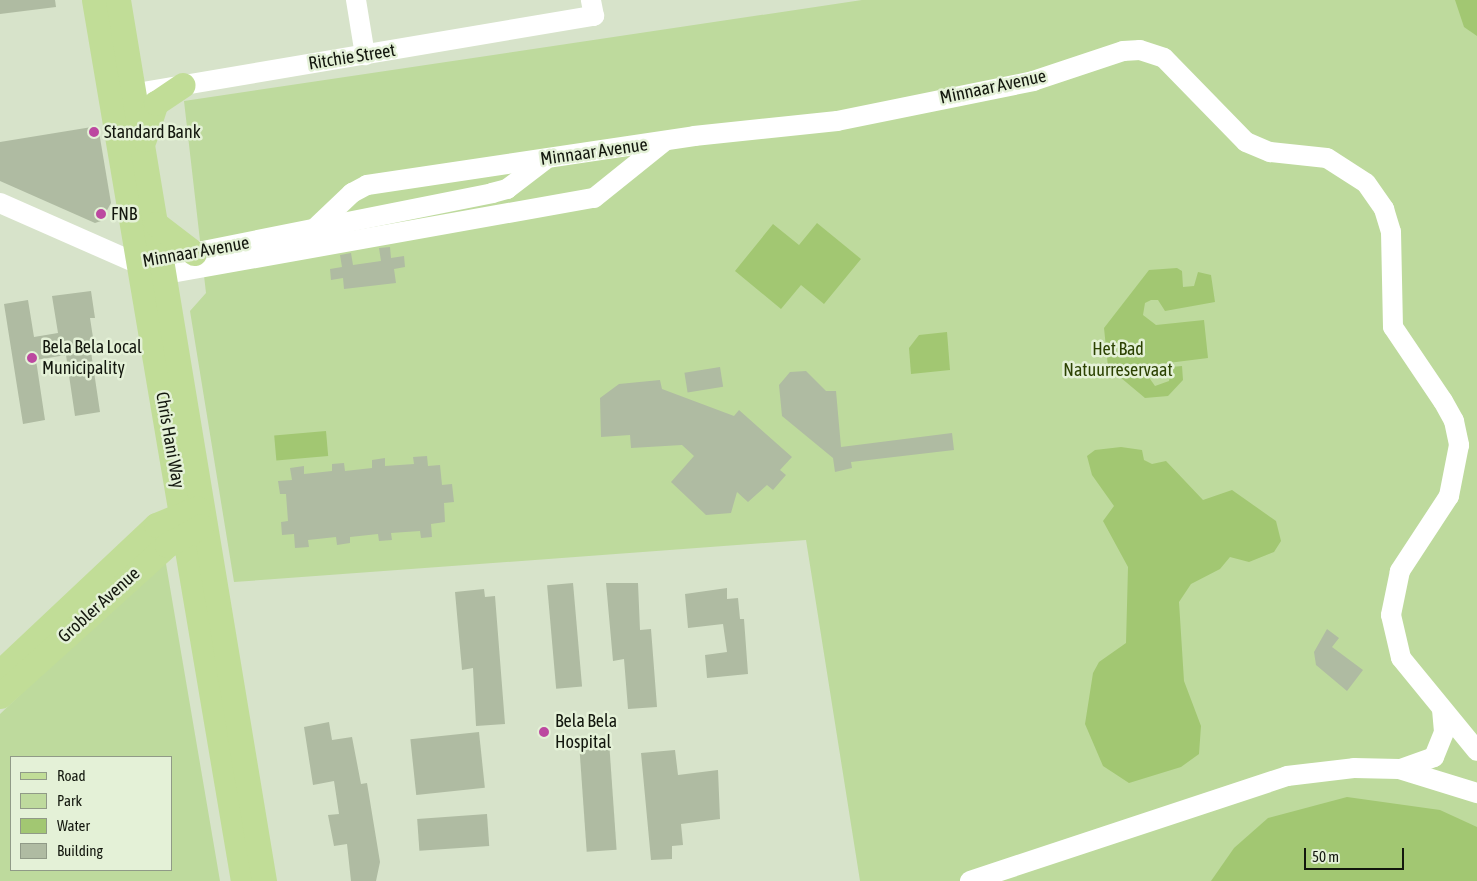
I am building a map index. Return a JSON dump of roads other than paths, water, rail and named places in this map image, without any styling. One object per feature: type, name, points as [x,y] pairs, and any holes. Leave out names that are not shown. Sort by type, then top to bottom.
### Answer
[{"type":"main road","name":"Chris Hani Way","points":[[94,0],[122,95],[144,157],[156,224],[151,269]]},
{"type":"main road","name":"Chris Hani Way","points":[[118,0],[122,95],[222,693],[243,881]]},
{"type":"main road","points":[[144,157],[149,115],[156,103],[183,85]]},
{"type":"main road","points":[[156,224],[194,253]]},
{"type":"main road","name":"Grobler Avenue","points":[[0,672],[156,525],[194,519]]},
{"type":"main road","name":"Grobler Avenue","points":[[0,696],[194,519]]},
{"type":"main road","name":"Chris Hani Way","points":[[222,693],[264,881]]},
{"type":"street","points":[[356,0],[365,55]]},
{"type":"street","name":"Ritchie Street","points":[[122,95],[365,55],[592,8]]},
{"type":"street","name":"Minnaar Avenue","points":[[0,203],[151,269],[194,253],[311,232],[352,193],[367,185],[665,141],[850,118],[904,104],[1026,83],[1123,51],[1140,50],[1179,68],[1246,142],[1270,152],[1327,158],[1366,183],[1389,220],[1390,312],[1397,338],[1443,401],[1457,432],[1449,496],[1400,571],[1392,614],[1402,658],[1442,711],[1477,751]]},
{"type":"street","points":[[151,269],[594,198],[665,141]]},
{"type":"street","points":[[311,232],[507,189],[547,159]]},
{"type":"street","points":[[1399,770],[1434,757],[1444,732],[1442,711]]},
{"type":"street","points":[[970,881],[1287,776],[1354,768],[1399,770],[1477,794]]},
{"type":"water","points":[[1455,0],[1477,0],[1477,36],[1464,27]]},
{"type":"water","points":[[817,223],[861,259],[824,304],[801,285],[781,309],[735,271],[773,224],[799,245]]},
{"type":"water","points":[[1177,268],[1182,271],[1183,287],[1194,286],[1198,272],[1211,275],[1215,302],[1165,311],[1158,300],[1151,300],[1145,303],[1143,315],[1156,325],[1204,320],[1208,358],[1152,365],[1148,376],[1155,386],[1169,381],[1171,367],[1182,366],[1183,380],[1168,396],[1145,398],[1108,367],[1104,328],[1149,270]]},
{"type":"water","points":[[947,332],[950,370],[911,374],[909,348],[919,335]]},
{"type":"water","points":[[326,431],[328,456],[276,460],[274,436]]},
{"type":"water","points":[[1121,447],[1142,450],[1144,460],[1152,464],[1166,461],[1203,500],[1232,490],[1276,521],[1281,541],[1274,552],[1249,562],[1230,557],[1220,569],[1191,584],[1179,602],[1184,681],[1201,726],[1199,754],[1181,767],[1129,783],[1103,766],[1085,724],[1093,673],[1099,662],[1126,643],[1128,567],[1103,521],[1114,506],[1092,475],[1087,456],[1095,450]]},
{"type":"water","points":[[1347,797],[1440,810],[1477,827],[1477,881],[1211,881],[1234,848],[1268,818]]},
{"type":"place","name":"Standard Bank","points":[[94,132]]},
{"type":"place","name":"FNB","points":[[101,214]]},
{"type":"place","name":"Bela Bela Local Municipality","points":[[32,358]]},
{"type":"place","name":"Bela Bela Hospital","points":[[544,732]]},
{"type":"park label","name":"Het Bad Natuurreservaat","points":[[1118,360]]}]
